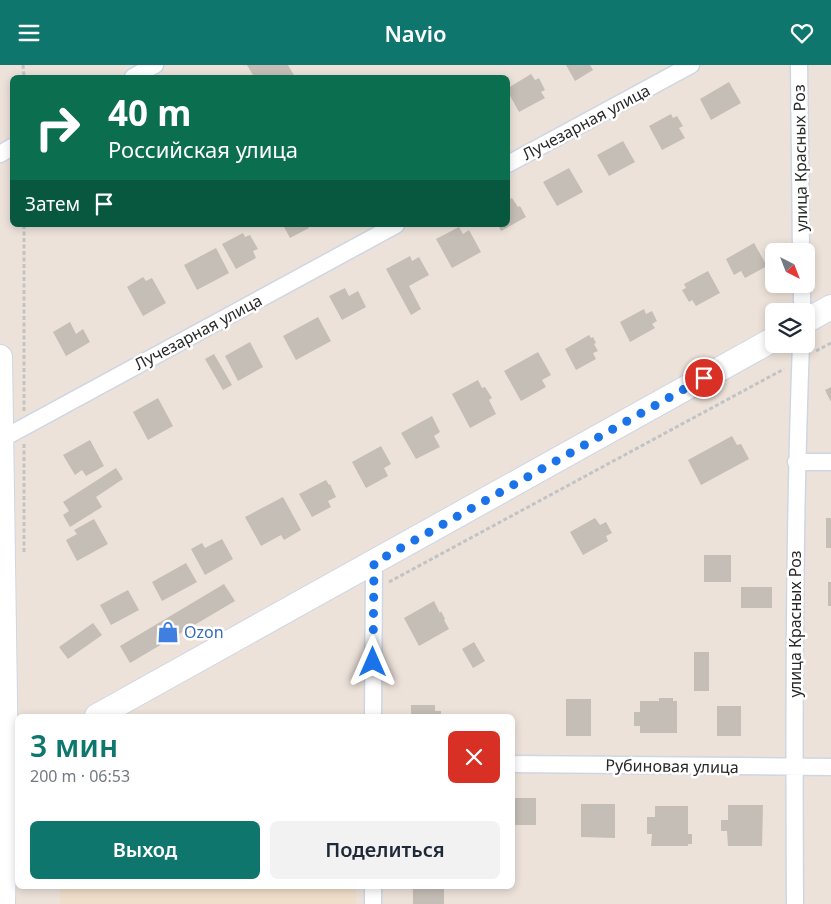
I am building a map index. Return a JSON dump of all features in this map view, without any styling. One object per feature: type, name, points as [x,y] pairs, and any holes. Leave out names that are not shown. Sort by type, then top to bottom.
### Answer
[{"type":"main road","points":[[815,316],[831,307]]},
{"type":"main road","points":[[101,714],[765,344]]},
{"type":"main road","points":[[0,357],[0,439],[8,766],[3,904]]},
{"type":"street","points":[[137,75],[155,65]]},
{"type":"street","name":"Лучезарная улица","points":[[510,163],[691,65]]},
{"type":"street","name":"улица Красных Роз","points":[[799,65],[801,243]]},
{"type":"street","name":"Лучезарная улица","points":[[0,439],[392,227]]},
{"type":"street","name":"улица Красных Роз","points":[[795,904],[796,462],[801,353]]},
{"type":"street","points":[[796,462],[831,462]]},
{"type":"street","points":[[373,714],[374,563]]},
{"type":"street","name":"Рубиновая улица","points":[[515,764],[831,767]]},
{"type":"street","points":[[373,889],[373,904]]},
{"type":"path","points":[[24,227],[24,556]]},
{"type":"path","points":[[815,348],[831,343]]},
{"type":"path","points":[[374,591],[799,353]]},
{"type":"shaded area","points":[[60,889],[356,889],[356,904],[60,904]]},
{"type":"building","points":[[247,65],[288,65],[294,75],[253,75]]},
{"type":"building","points":[[566,65],[590,65],[593,70],[575,81]]},
{"type":"building","points":[[531,74],[535,80],[539,78],[545,90],[541,92],[545,98],[519,112],[510,96],[510,87]]},
{"type":"building","points":[[729,82],[741,103],[711,120],[700,99]]},
{"type":"building","points":[[671,114],[673,118],[677,116],[683,126],[679,128],[685,138],[662,150],[649,126]]},
{"type":"building","points":[[623,141],[635,162],[609,176],[597,155]]},
{"type":"building","points":[[569,168],[583,192],[557,206],[543,182]]},
{"type":"building","points":[[512,198],[518,207],[520,206],[526,217],[510,226],[510,199]]},
{"type":"building","points":[[284,227],[309,228],[290,238]]},
{"type":"building","points":[[459,227],[463,234],[469,230],[481,252],[452,268],[436,239]]},
{"type":"building","points":[[499,227],[508,227],[501,231]]},
{"type":"building","points":[[243,233],[245,237],[250,235],[258,249],[253,251],[256,258],[236,269],[222,244]]},
{"type":"building","points":[[754,243],[765,262],[765,267],[745,278],[741,271],[734,275],[726,259]]},
{"type":"building","points":[[216,248],[229,273],[197,290],[184,265]]},
{"type":"building","points":[[410,256],[412,261],[419,257],[429,275],[409,286],[421,309],[411,315],[386,269]]},
{"type":"building","points":[[708,271],[720,293],[696,306],[692,300],[689,302],[682,290],[686,288],[684,284]]},
{"type":"building","points":[[143,277],[146,281],[152,278],[166,303],[143,316],[127,287]]},
{"type":"building","points":[[345,288],[349,296],[358,291],[366,307],[342,320],[329,296]]},
{"type":"building","points":[[644,309],[646,314],[652,311],[657,321],[652,324],[655,328],[630,342],[620,322]]},
{"type":"building","points":[[318,317],[331,341],[296,360],[283,336]]},
{"type":"building","points":[[70,322],[76,334],[83,329],[90,342],[66,356],[53,332]]},
{"type":"building","points":[[589,335],[591,338],[593,337],[596,343],[594,344],[598,351],[593,353],[596,359],[576,370],[565,349]]},
{"type":"building","points":[[250,342],[263,367],[238,381],[225,356]]},
{"type":"building","points":[[538,352],[551,375],[542,380],[546,387],[521,401],[504,371]]},
{"type":"building","points":[[214,354],[232,385],[223,390],[205,359]]},
{"type":"building","points":[[478,380],[482,388],[485,387],[492,398],[489,400],[496,414],[470,428],[452,394]]},
{"type":"building","points":[[831,387],[831,402],[825,390]]},
{"type":"building","points":[[158,398],[173,426],[148,440],[133,412]]},
{"type":"building","points":[[432,416],[440,432],[434,436],[440,447],[416,459],[401,433]]},
{"type":"building","points":[[732,436],[737,445],[741,444],[749,459],[701,485],[688,460]]},
{"type":"building","points":[[90,440],[104,466],[86,476],[82,470],[75,475],[63,455]]},
{"type":"building","points":[[381,446],[391,464],[384,468],[388,476],[366,488],[352,462]]},
{"type":"building","points":[[116,468],[123,479],[96,497],[102,507],[70,527],[63,515],[69,511],[63,502]]},
{"type":"building","points":[[326,480],[336,497],[328,501],[331,507],[312,517],[299,494]]},
{"type":"building","points":[[283,497],[301,530],[284,540],[281,535],[261,546],[245,517]]},
{"type":"building","points":[[595,518],[600,525],[606,522],[612,533],[606,536],[608,541],[583,555],[570,532]]},
{"type":"building","points":[[826,518],[831,518],[831,548],[826,548]]},
{"type":"building","points":[[94,519],[108,544],[77,561],[66,540],[77,534],[74,530]]},
{"type":"building","points":[[222,539],[233,559],[205,575],[191,549],[202,543],[205,548]]},
{"type":"building","points":[[704,555],[731,555],[731,582],[704,582]]},
{"type":"building","points":[[186,563],[197,582],[162,601],[152,582]]},
{"type":"building","points":[[828,582],[831,582],[831,606],[828,606]]},
{"type":"building","points":[[224,584],[235,601],[130,663],[120,646]]},
{"type":"building","points":[[741,587],[772,587],[772,608],[741,608]]},
{"type":"building","points":[[128,590],[139,610],[111,625],[100,605]]},
{"type":"building","points":[[434,601],[449,629],[419,646],[404,618]]},
{"type":"building","points":[[93,623],[102,635],[68,659],[59,647]]},
{"type":"building","points":[[474,642],[485,661],[473,668],[462,649]]},
{"type":"building","points":[[694,652],[709,652],[709,691],[694,691]]},
{"type":"building","points":[[659,698],[673,698],[673,701],[677,701],[677,733],[640,733],[640,726],[634,726],[634,712],[640,712],[640,701],[659,701]]},
{"type":"building","points":[[566,699],[591,699],[591,736],[566,736]]},
{"type":"building","points":[[411,705],[435,705],[435,711],[441,711],[441,714],[411,714]]},
{"type":"building","points":[[717,706],[741,706],[741,736],[717,736]]},
{"type":"building","points":[[515,798],[536,798],[536,825],[515,825]]},
{"type":"building","points":[[581,804],[615,804],[615,838],[581,837]]},
{"type":"building","points":[[728,805],[763,805],[762,846],[728,846],[727,831],[721,831],[721,820],[728,820]]},
{"type":"building","points":[[655,806],[688,806],[688,834],[692,834],[692,844],[688,844],[688,846],[651,846],[652,834],[647,834],[647,817],[655,817]]},
{"type":"building","points":[[413,889],[444,889],[444,904],[413,904]]},
{"type":"place","name":"Ozon","points":[[168,632]]},
{"type":"route","points":[[373,662],[374,563],[704,378]]}]
